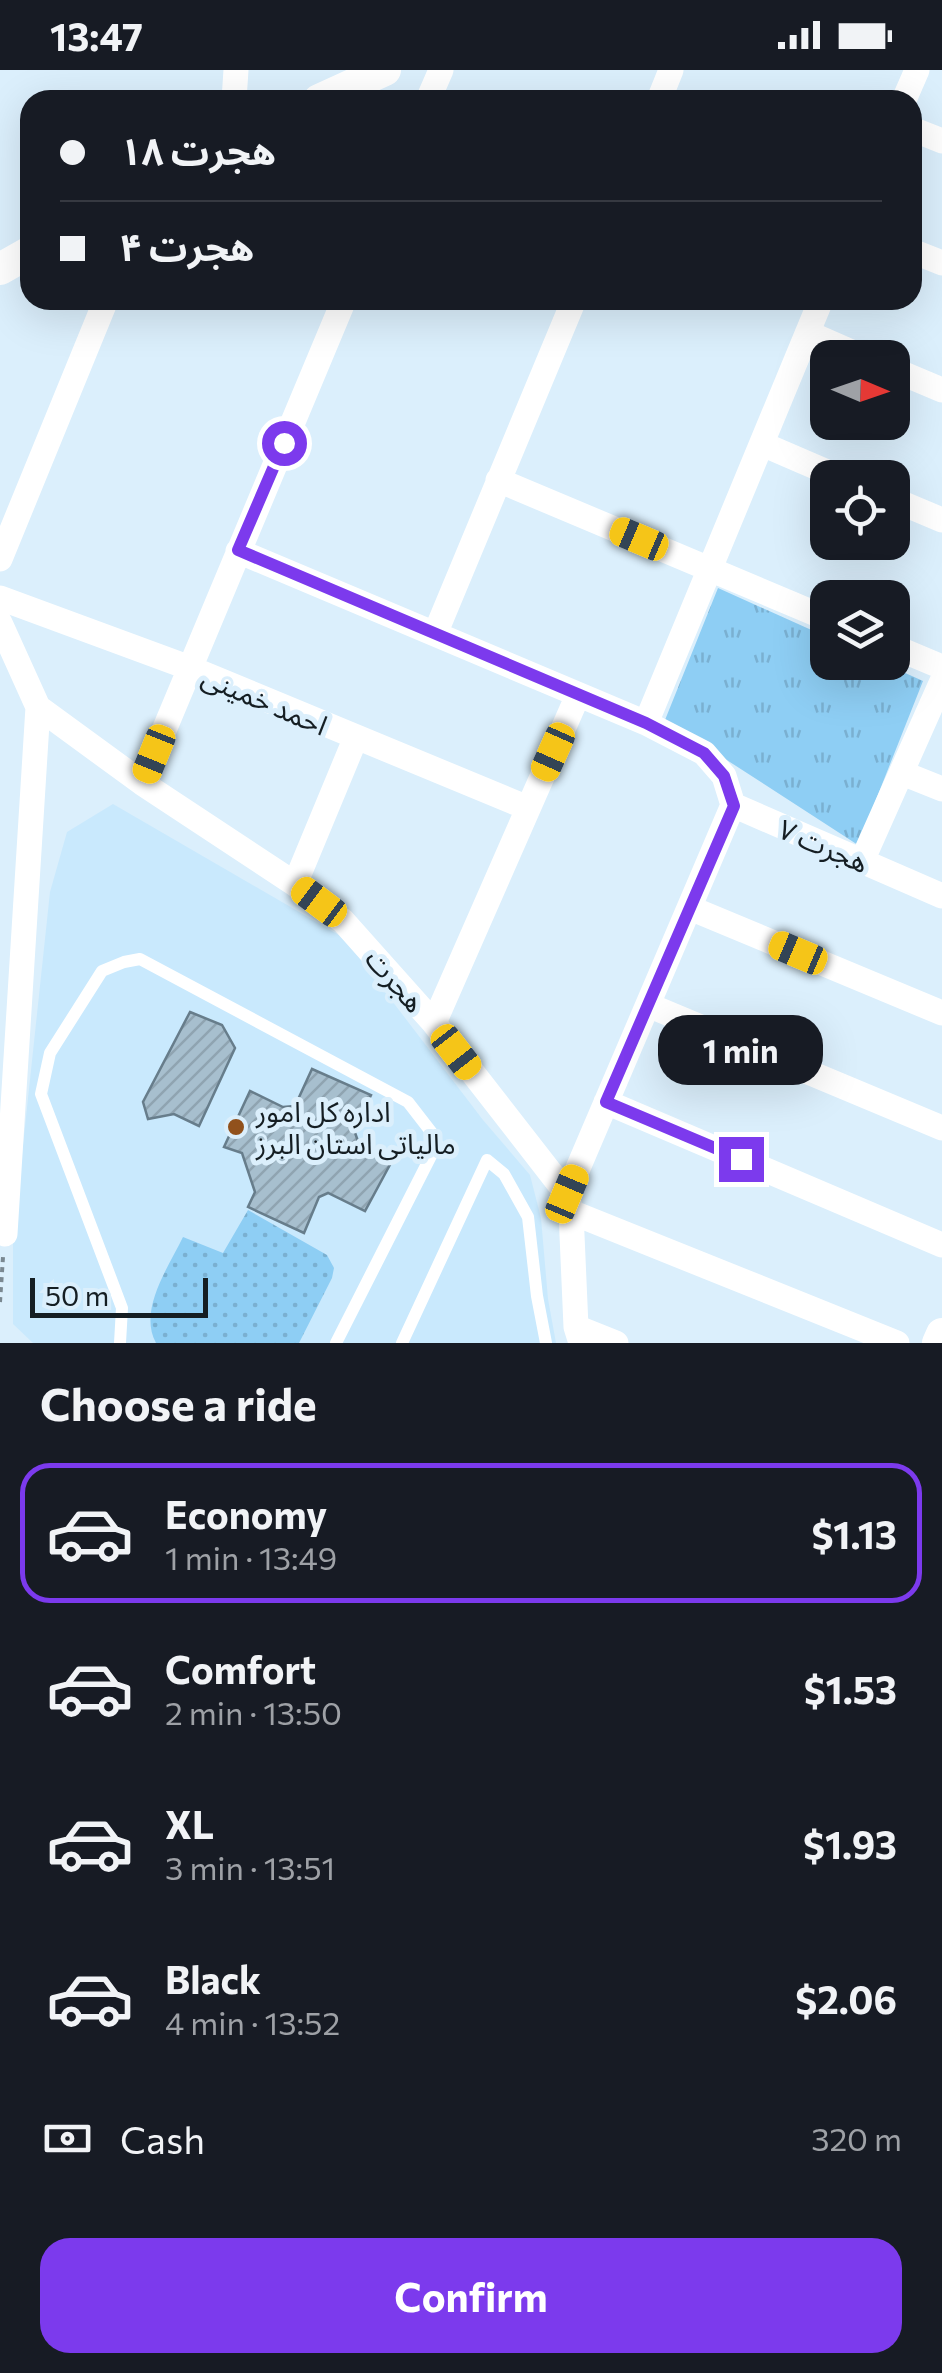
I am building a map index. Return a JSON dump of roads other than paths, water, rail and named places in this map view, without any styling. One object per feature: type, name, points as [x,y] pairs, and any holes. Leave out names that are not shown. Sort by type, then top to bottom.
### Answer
[{"type":"street","points":[[341,90],[385,70]]},
{"type":"street","points":[[0,559],[102,310]]},
{"type":"street","points":[[142,782],[340,310]]},
{"type":"street","points":[[435,634],[570,310]]},
{"type":"street","points":[[646,723],[817,310]]},
{"type":"street","points":[[808,333],[824,340]]},
{"type":"street","points":[[910,377],[942,390]]},
{"type":"street","points":[[762,444],[810,465]]},
{"type":"street","points":[[498,480],[810,611]]},
{"type":"street","points":[[910,507],[942,520]]},
{"type":"street","points":[[238,550],[646,723],[704,753],[724,776],[734,806],[606,1102],[569,1203],[579,1335],[616,1343]]},
{"type":"street","name":"احمد خمینی","points":[[0,598],[190,668],[528,808]]},
{"type":"street","name":"هجرت","points":[[0,624],[38,707],[344,921],[434,1023],[569,1203]]},
{"type":"street","points":[[910,654],[942,667]]},
{"type":"street","points":[[862,861],[942,681]]},
{"type":"street","points":[[434,1023],[578,695]]},
{"type":"street","points":[[5,1234],[38,707]]},
{"type":"street","points":[[295,884],[356,737]]},
{"type":"street","points":[[902,773],[942,790]]},
{"type":"street","name":"هجرت ۷","points":[[734,806],[942,896]]},
{"type":"street","points":[[690,908],[942,1013]]},
{"type":"street","points":[[648,1005],[942,1128]]},
{"type":"street","points":[[606,1102],[942,1245]]},
{"type":"street","points":[[569,1203],[897,1343]]},
{"type":"street","points":[[938,1343],[942,1334]]},
{"type":"lane","points":[[120,1343],[122,1308],[41,1094],[50,1053],[102,972],[140,958],[408,1102],[432,1132],[437,1144],[336,1343]]},
{"type":"lane","points":[[402,1343],[487,1160],[504,1174],[528,1217],[546,1343]]},
{"type":"place","name":"اداره کل امور مالیاتی استان البرز","points":[[236,1127]]}]
